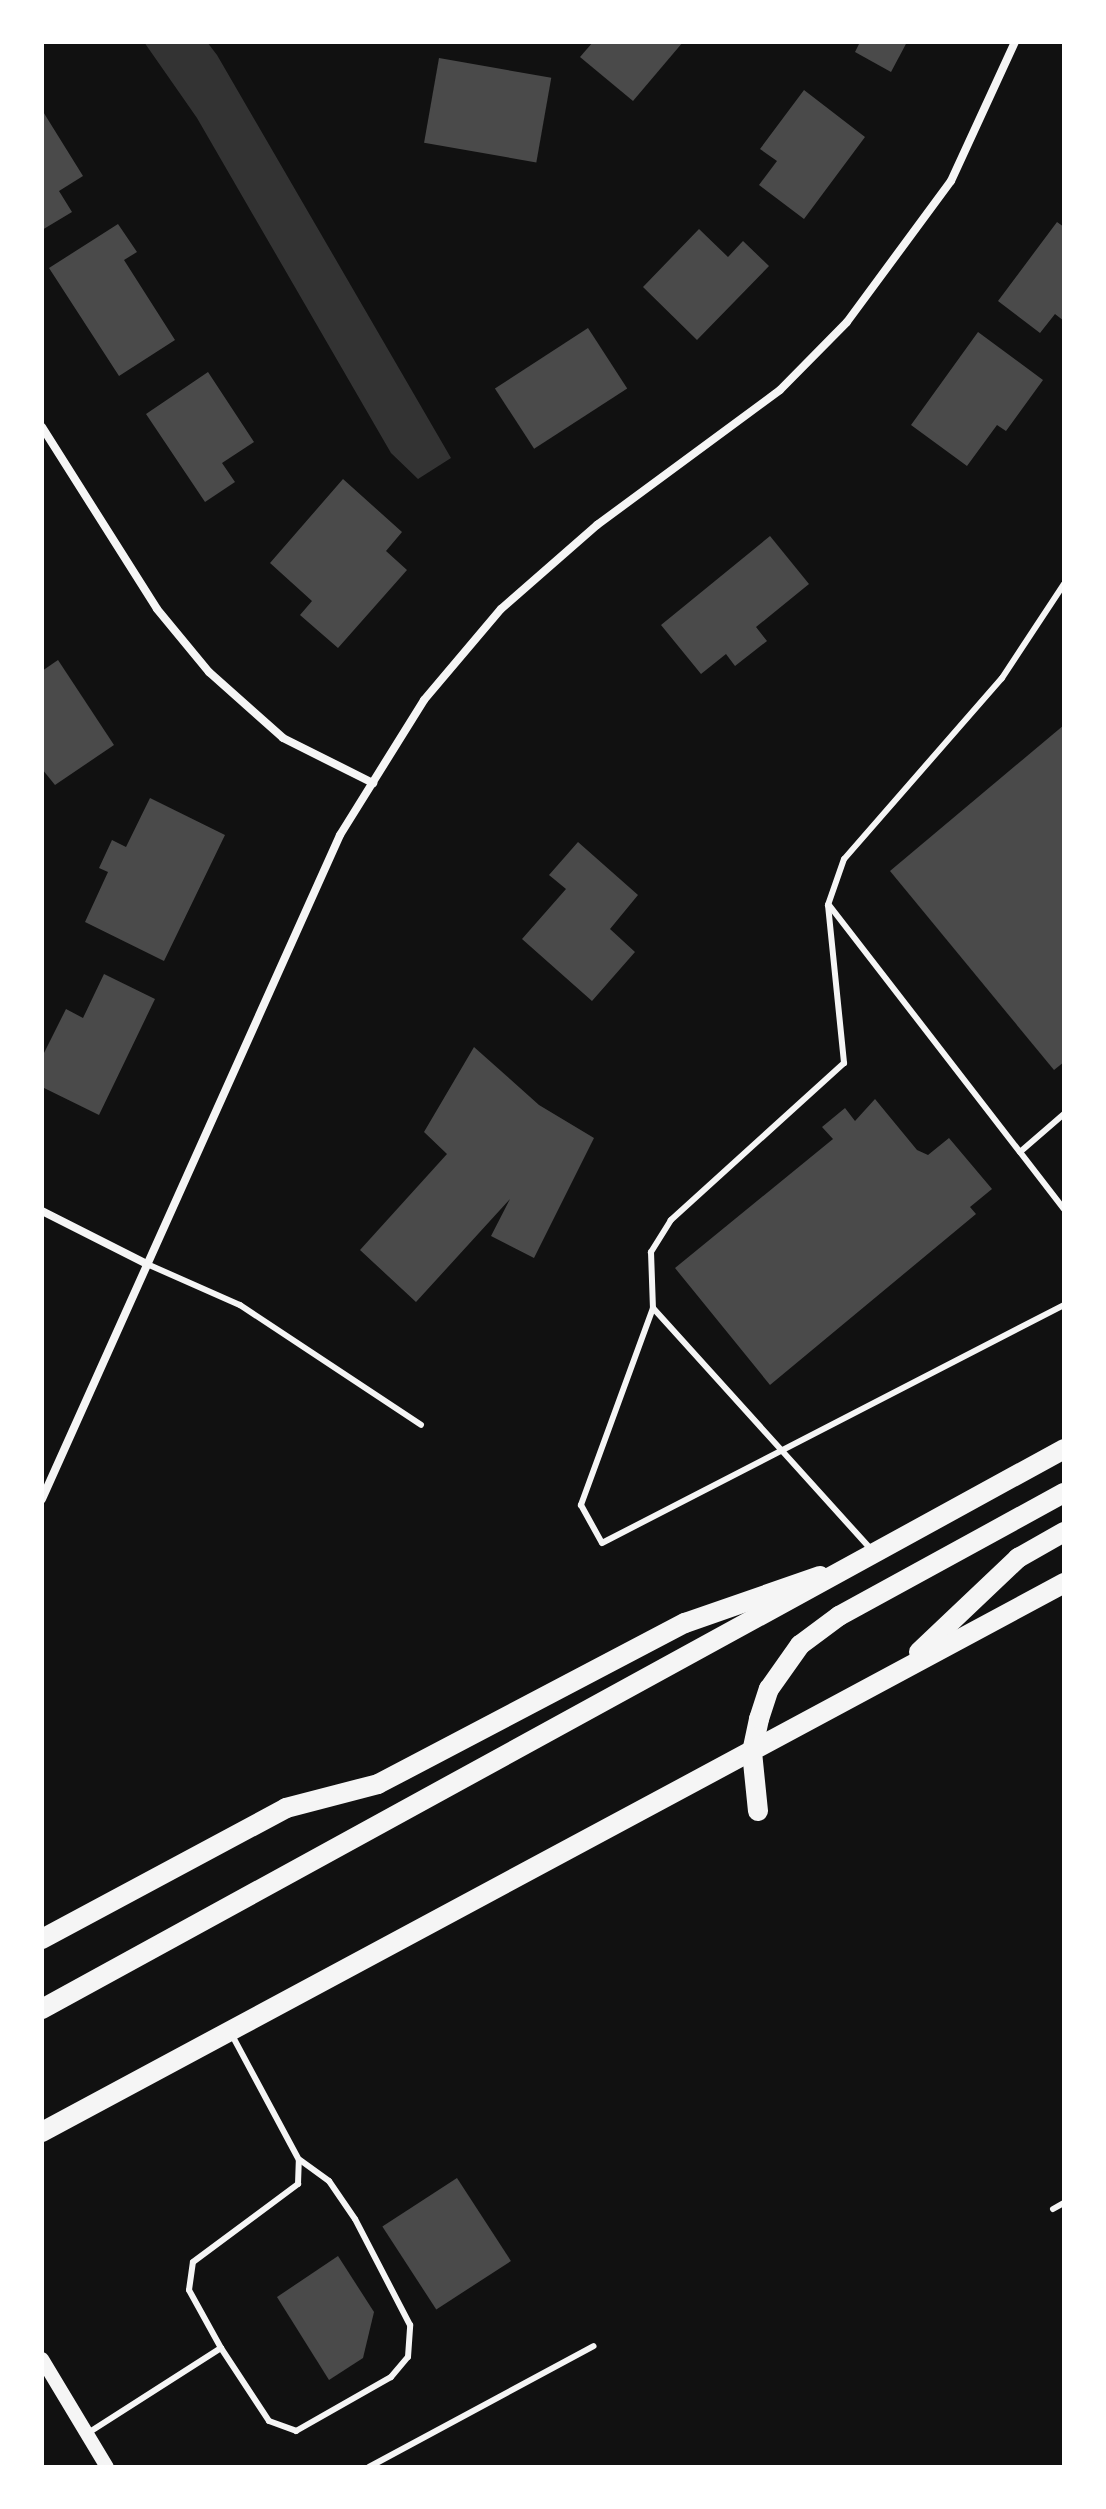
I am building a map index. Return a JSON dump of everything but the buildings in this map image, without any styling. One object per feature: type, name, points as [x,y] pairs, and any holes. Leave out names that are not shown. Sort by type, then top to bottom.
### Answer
[{"type":"main road","points":[[42,2009],[877,1556],[1064,1449]]},
{"type":"main road","points":[[758,1811],[752,1752],[769,1689],[800,1645],[839,1616],[1064,1493]]},
{"type":"main road","points":[[901,1669],[1018,1558],[1064,1532]]},
{"type":"main road","points":[[42,1939],[286,1808],[378,1784],[685,1623],[877,1556]]},
{"type":"main road","points":[[42,2132],[1064,1583]]},
{"type":"street","points":[[42,1499],[340,835],[424,700],[501,609],[597,525],[780,390],[847,322],[951,181],[1015,42]]},
{"type":"street","points":[[42,427],[157,609],[209,672],[283,738],[373,783]]},
{"type":"street","points":[[42,1211],[147,1264]]},
{"type":"street","points":[[42,2359],[107,2467]]},
{"type":"lane","points":[[1064,584],[1002,678],[844,859],[828,905],[844,1063],[671,1220],[651,1252],[653,1308],[581,1505],[602,1543],[1064,1305]]},
{"type":"lane","points":[[828,905],[1064,1209]]},
{"type":"lane","points":[[1020,1152],[1064,1114]]},
{"type":"lane","points":[[147,1264],[240,1305],[421,1425]]},
{"type":"lane","points":[[653,1308],[877,1556]]},
{"type":"lane","points":[[230,2031],[299,2160],[329,2181],[355,2219],[410,2325],[408,2357],[391,2377],[296,2431],[269,2421],[221,2348],[189,2290],[189,2270],[201,2255],[290,2197],[299,2160]]},
{"type":"lane","points":[[1053,2209],[1064,2203]]},
{"type":"lane","points":[[369,2467],[594,2346]]},
{"type":"lane","points":[[87,2433],[221,2348]]},
{"type":"shaded area","points":[[144,42],[207,42],[217,55],[451,458],[418,479],[391,453],[197,118]]}]
